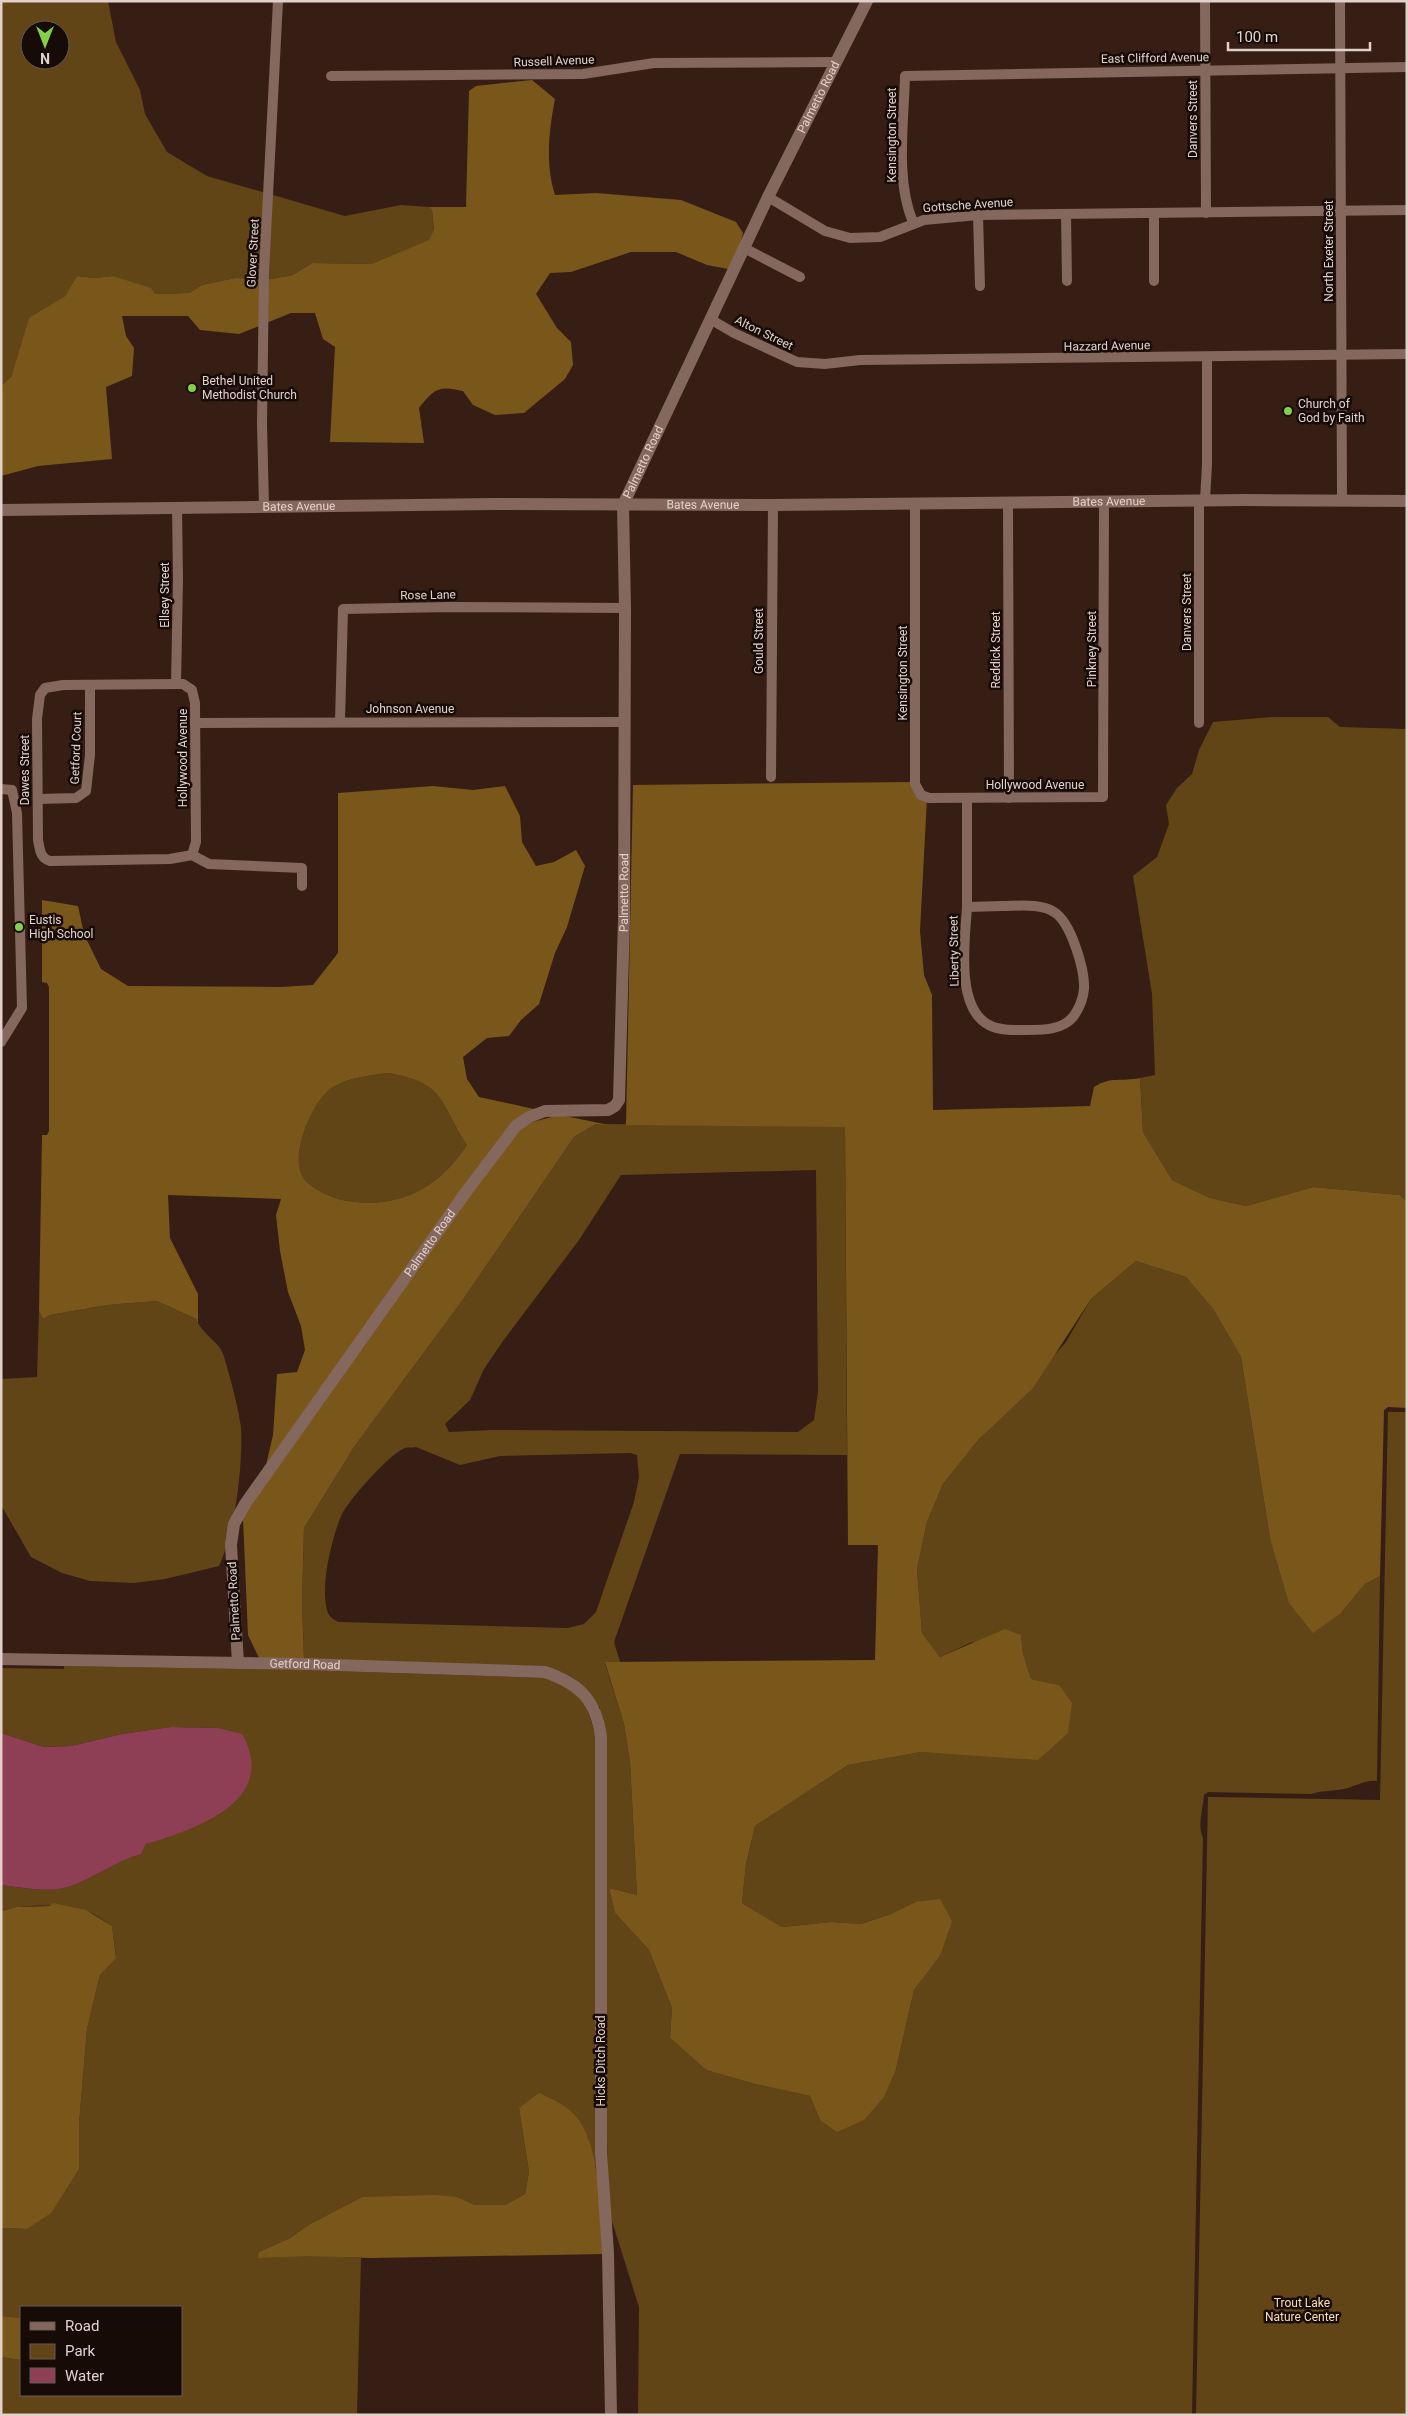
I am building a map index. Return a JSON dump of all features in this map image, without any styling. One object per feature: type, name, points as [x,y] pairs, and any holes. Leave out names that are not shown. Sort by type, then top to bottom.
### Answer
[{"type":"street","name":"Glover Street","points":[[264,506],[262,420],[264,274],[278,1]]},
{"type":"street","name":"Palmetto Road","points":[[238,1663],[231,1545],[234,1524],[245,1504],[466,1192],[516,1126],[544,1111],[608,1110],[615,1106],[619,1100],[623,967],[625,608],[623,505],[768,197],[867,1]]},
{"type":"street","name":"Danvers Street","points":[[1205,1],[1206,213]]},
{"type":"street","name":"North Exeter Street","points":[[1340,1],[1342,501]]},
{"type":"street","name":"Russell Avenue","points":[[331,76],[583,74],[654,63],[836,62]]},
{"type":"street","name":"East Clifford Avenue","points":[[905,76],[1205,69],[1407,67]]},
{"type":"street","name":"Kensington Street","points":[[905,76],[903,176],[906,201],[914,222]]},
{"type":"street","name":"Gottsche Avenue","points":[[768,197],[825,231],[850,238],[880,237],[914,222],[978,215],[1206,213]]},
{"type":"street","points":[[1206,213],[1407,210]]},
{"type":"street","points":[[1066,214],[1067,281]]},
{"type":"street","points":[[1154,214],[1154,281]]},
{"type":"street","points":[[978,215],[980,286]]},
{"type":"street","points":[[744,248],[800,277]]},
{"type":"street","name":"Alton Street","points":[[710,319],[776,354],[808,364]]},
{"type":"street","name":"Hazzard Avenue","points":[[808,364],[860,360],[1407,354]]},
{"type":"street","name":"Danvers Street","points":[[1199,723],[1202,500],[1207,464],[1207,357]]},
{"type":"street","name":"Bates Avenue","points":[[1,510],[493,504],[773,505],[1202,500],[1407,501]]},
{"type":"street","name":"Pinkney Street","points":[[1103,797],[1104,501]]},
{"type":"street","name":"Reddick Street","points":[[1008,502],[1009,798]]},
{"type":"street","name":"Kensington Street","points":[[915,504],[914,784],[921,795],[930,798],[967,798]]},
{"type":"street","name":"Gould Street","points":[[771,777],[773,505]]},
{"type":"street","name":"Ellsey Street","points":[[176,684],[177,507]]},
{"type":"street","name":"Rose Lane","points":[[340,721],[342,609],[450,607],[625,608]]},
{"type":"street","points":[[90,686],[176,684]]},
{"type":"street","name":"Hollywood Avenue","points":[[176,684],[184,684],[192,690],[195,703],[196,842],[192,855]]},
{"type":"street","name":"Dawes Street","points":[[90,686],[63,685],[45,688],[40,695],[37,719],[41,854],[45,860],[50,862],[170,859],[192,855]]},
{"type":"street","name":"Getford Court","points":[[38,799],[76,798],[86,791],[90,755],[90,686]]},
{"type":"street","name":"Johnson Avenue","points":[[195,723],[340,721],[624,722]]},
{"type":"street","points":[[1,789],[12,790],[17,813],[22,1008],[1,1042]]},
{"type":"street","name":"Hollywood Avenue","points":[[967,798],[1103,797]]},
{"type":"street","name":"Liberty Street","points":[[967,798],[966,986],[968,998],[979,1018],[997,1028],[1024,1030],[1056,1027],[1072,1018],[1081,1001],[1084,982],[1075,945],[1062,918],[1042,907],[967,908]]},
{"type":"street","points":[[192,855],[209,864],[302,868],[302,886]]},
{"type":"street","name":"Getford Road","points":[[1,1659],[238,1663],[545,1672],[565,1679],[576,1687],[594,1707]]},
{"type":"street","name":"Hicks Ditch Road","points":[[594,1707],[601,1737],[601,2152],[609,2262],[611,2415]]},
{"type":"green space","points":[[1,1],[108,1],[116,42],[140,90],[145,114],[167,152],[207,176],[345,216],[401,205],[429,207],[432,210],[434,231],[430,240],[371,264],[312,263],[293,275],[271,279],[235,278],[202,285],[189,293],[155,294],[113,276],[95,278],[77,276],[65,296],[29,319],[11,377],[1,386]]},
{"type":"green space","points":[[1273,717],[1328,717],[1340,727],[1407,729],[1407,1202],[1400,1195],[1313,1187],[1246,1206],[1210,1198],[1172,1180],[1143,1132],[1140,1078],[1155,1075],[1152,994],[1133,876],[1157,857],[1169,824],[1166,805],[1177,788],[1192,774],[1199,750],[1213,722]]},
{"type":"green space","points":[[388,1073],[421,1082],[431,1089],[445,1106],[467,1145],[444,1173],[430,1184],[401,1198],[367,1203],[336,1198],[318,1190],[304,1179],[300,1170],[299,1158],[305,1130],[317,1104],[325,1094],[339,1084],[360,1077]]},
{"type":"green space","points":[[596,1124],[845,1126],[847,1455],[680,1454],[614,1642],[620,1662],[605,1663],[624,1724],[630,1762],[637,1895],[609,1888],[615,1913],[649,1950],[672,2008],[670,2038],[706,2070],[755,2084],[810,2096],[820,2120],[896,2069],[914,1990],[940,1956],[915,1902],[891,1914],[861,1924],[831,1922],[782,1927],[742,1903],[746,1864],[755,1826],[848,1765],[921,1752],[973,1754],[1059,1685],[1031,1679],[1023,1653],[1021,1635],[970,1643],[940,1657],[922,1633],[917,1569],[927,1522],[943,1484],[979,1439],[1066,1342],[1091,1299],[1136,1261],[1186,1277],[1213,1309],[1241,1357],[1270,1538],[1341,1613],[1365,1584],[1380,1576],[1377,1781],[1311,1794],[1208,1792],[1204,1795],[1200,1823],[1203,1838],[1192,2415],[638,2415],[639,2307],[611,2218],[608,2198],[600,1708],[578,1682],[565,1674],[547,1667],[304,1659],[302,1602],[304,1528],[354,1447],[462,1301],[574,1137]],"holes":[[[816,1170],[818,1392],[814,1420],[798,1432],[491,1430],[449,1432],[445,1424],[470,1400],[484,1369],[579,1240],[621,1175]],[[416,1447],[460,1465],[500,1456],[630,1453],[637,1455],[639,1477],[634,1502],[596,1612],[584,1624],[568,1628],[338,1622],[331,1617],[326,1605],[326,1579],[334,1536],[342,1514],[361,1488],[380,1467],[405,1448]]]},
{"type":"green space","points":[[157,1301],[196,1319],[202,1329],[221,1350],[231,1380],[241,1428],[241,1461],[234,1517],[225,1552],[219,1566],[165,1579],[134,1583],[90,1581],[62,1573],[31,1557],[1,1505],[1,1379],[37,1377],[39,1311],[43,1319],[50,1315],[107,1305]]},
{"type":"green space","name":"Trout Lake Nature Center","points":[[1388,1412],[1407,1412],[1407,2415],[1196,2415],[1208,1797],[1380,1800]]},
{"type":"green space","points":[[64,1666],[302,1670],[545,1678],[567,1687],[575,1693],[581,1699],[589,1715],[596,1738],[596,2166],[519,2108],[529,2172],[525,2194],[505,2205],[475,2205],[457,2197],[362,2197],[310,2224],[290,2238],[259,2252],[361,2258],[357,2415],[1,2415],[1,2357],[20,2360],[20,2396],[182,2396],[182,2306],[20,2306],[20,2318],[1,2316],[1,2228],[27,2229],[79,2169],[79,2124],[87,2029],[100,1975],[116,1957],[112,1926],[99,1917],[84,1910],[53,1906],[21,1907],[1,1911],[1,1885],[38,1890],[65,1888],[141,1854],[146,1844],[180,1831],[218,1728],[171,1727],[122,1734],[71,1746],[44,1747],[1,1733],[1,1668],[64,1669]]},
{"type":"shaded area","points":[[532,80],[555,99],[551,123],[549,159],[555,195],[596,193],[681,200],[736,222],[743,233],[740,245],[728,269],[707,265],[676,252],[631,252],[571,272],[550,273],[536,294],[557,328],[571,342],[573,365],[565,379],[524,413],[495,415],[473,405],[463,391],[448,388],[437,390],[419,408],[424,443],[330,442],[335,347],[323,339],[315,313],[291,313],[239,334],[200,330],[188,316],[122,316],[126,336],[134,348],[132,376],[106,387],[112,459],[38,466],[1,476],[1,386],[11,377],[29,318],[65,296],[77,276],[95,278],[113,276],[151,288],[155,294],[189,293],[202,285],[235,278],[271,279],[293,275],[312,263],[371,264],[429,240],[434,230],[432,210],[429,207],[466,207],[469,91],[476,86]]},
{"type":"shaded area","points":[[913,782],[927,798],[920,931],[924,975],[932,995],[933,1110],[1090,1106],[1094,1087],[1111,1080],[1140,1078],[1143,1132],[1172,1180],[1210,1198],[1246,1206],[1313,1187],[1400,1195],[1407,1202],[1407,1408],[1388,1407],[1384,1410],[1380,1576],[1365,1584],[1341,1613],[1313,1633],[1289,1603],[1270,1538],[1241,1357],[1213,1309],[1186,1277],[1136,1261],[1091,1299],[1033,1388],[979,1439],[943,1484],[927,1522],[917,1569],[922,1633],[940,1657],[1005,1629],[1021,1635],[1023,1653],[1031,1679],[1059,1685],[1072,1703],[1068,1733],[1038,1760],[921,1752],[848,1765],[755,1826],[746,1864],[742,1903],[782,1927],[831,1922],[861,1924],[891,1914],[915,1902],[940,1899],[952,1921],[940,1956],[914,1990],[896,2069],[884,2097],[864,2120],[837,2132],[820,2120],[810,2096],[755,2084],[706,2070],[670,2038],[672,2008],[649,1950],[615,1913],[609,1888],[637,1895],[630,1762],[624,1724],[605,1662],[875,1660],[878,1545],[848,1545],[845,1127],[626,1125],[633,785]]},
{"type":"shaded area","points":[[433,786],[473,790],[505,786],[520,816],[522,842],[536,866],[554,862],[576,850],[585,866],[567,927],[555,953],[539,1004],[521,1020],[509,1036],[487,1038],[463,1057],[467,1079],[479,1097],[534,1109],[266,1465],[273,1435],[277,1374],[297,1372],[305,1350],[301,1326],[288,1292],[280,1251],[276,1215],[281,1199],[168,1195],[170,1238],[198,1294],[198,1323],[196,1319],[157,1301],[107,1305],[50,1315],[43,1319],[39,1311],[42,1135],[47,1135],[49,1131],[49,987],[47,983],[42,982],[42,900],[78,906],[84,934],[101,969],[128,986],[281,987],[313,985],[338,953],[338,793]],"holes":[[[388,1073],[421,1082],[439,1097],[467,1145],[444,1173],[416,1192],[384,1202],[367,1203],[342,1200],[330,1196],[308,1183],[300,1170],[301,1144],[310,1116],[325,1094],[339,1084],[360,1077]]]},
{"type":"shaded area","points":[[560,1115],[609,1125],[596,1124],[574,1137],[462,1301],[354,1447],[304,1528],[302,1602],[304,1659],[259,1658],[248,1635],[243,1518],[249,1507],[469,1195],[519,1130],[532,1122]]},
{"type":"shaded area","points":[[53,1903],[86,1910],[112,1926],[116,1958],[100,1975],[87,2029],[79,2124],[79,2169],[51,2213],[27,2229],[1,2228],[1,1911],[17,1907],[50,1906]]},
{"type":"shaded area","points":[[539,2093],[558,2102],[574,2114],[579,2119],[588,2139],[596,2171],[603,2254],[258,2258],[259,2252],[290,2238],[310,2224],[362,2197],[435,2195],[457,2197],[475,2205],[505,2205],[525,2194],[529,2172],[519,2108]]},
{"type":"shaded area","points":[[1,2316],[20,2318],[20,2360],[1,2357]]},
{"type":"water","points":[[171,1727],[218,1728],[242,1734],[251,1757],[250,1777],[242,1794],[227,1809],[187,1830],[146,1844],[141,1854],[74,1885],[47,1890],[1,1885],[1,1733],[44,1747],[71,1746],[122,1734]]},
{"type":"place","name":"Bethel United Methodist Church","points":[[192,388]]},
{"type":"place","name":"Church of God by Faith","points":[[1288,411]]},
{"type":"place","name":"Eustis High School","points":[[19,927]]}]
